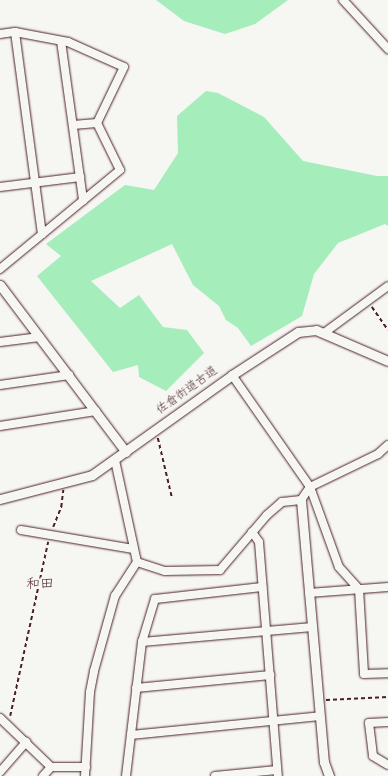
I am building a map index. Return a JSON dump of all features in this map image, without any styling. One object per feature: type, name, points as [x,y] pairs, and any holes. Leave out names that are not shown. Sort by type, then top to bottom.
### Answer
[{"type":"street","points":[[343,0],[388,49]]},
{"type":"street","points":[[15,32],[42,234]]},
{"type":"street","points":[[0,34],[15,32],[61,41],[124,67],[97,123]]},
{"type":"street","points":[[61,41],[83,200]]},
{"type":"street","points":[[73,125],[97,123]]},
{"type":"street","points":[[1,269],[120,170],[97,123]]},
{"type":"street","points":[[0,187],[80,177]]},
{"type":"street","points":[[0,259],[1,269]]},
{"type":"street","points":[[0,285],[3,294],[40,337],[126,452]]},
{"type":"street","points":[[324,333],[388,286]]},
{"type":"street","name":"佐倉街道古道","points":[[0,499],[62,485],[92,475],[232,375],[298,332],[306,329],[324,333],[388,361]]},
{"type":"street","points":[[0,342],[40,337]]},
{"type":"street","points":[[0,385],[69,375]]},
{"type":"street","points":[[232,375],[310,487],[339,567],[359,589],[364,674],[388,673]]},
{"type":"street","points":[[0,426],[96,411]]},
{"type":"street","points":[[329,776],[324,762],[300,500],[310,487],[378,454],[388,445]]},
{"type":"street","points":[[0,718],[51,767],[85,772],[90,692],[94,671],[115,596],[136,562],[115,460]]},
{"type":"street","points":[[136,562],[165,571],[220,570],[252,532],[282,502],[300,500]]},
{"type":"street","points":[[21,530],[133,549]]},
{"type":"street","points":[[215,776],[278,773],[259,542],[252,532]]},
{"type":"street","points":[[309,593],[387,586]]},
{"type":"street","points":[[126,776],[142,642],[154,599],[262,587]]},
{"type":"street","points":[[142,642],[312,627]]},
{"type":"street","points":[[136,688],[270,675]]},
{"type":"street","points":[[131,735],[320,716]]},
{"type":"street","points":[[388,722],[369,723],[373,756],[388,765]]},
{"type":"street","points":[[0,772],[26,742]]},
{"type":"street","points":[[43,776],[51,767]]},
{"type":"path","points":[[368,301],[388,330]]},
{"type":"path","points":[[156,430],[172,497]]},
{"type":"path","points":[[8,726],[50,535],[61,507],[62,485]]},
{"type":"path","points":[[319,701],[388,697]]},
{"type":"green space","points":[[156,0],[288,0],[255,24],[225,34],[184,21]]},
{"type":"green space","points":[[206,91],[218,93],[264,117],[303,161],[377,176],[388,176],[388,226],[385,224],[338,243],[314,274],[302,316],[251,346],[238,328],[226,320],[219,306],[193,285],[172,244],[91,281],[120,308],[139,295],[163,327],[187,330],[204,353],[166,391],[139,377],[138,365],[113,372],[37,276],[61,256],[46,244],[125,185],[154,190],[178,153],[177,116]]},
{"type":"district","name":"和田","points":[[40,586]]}]
